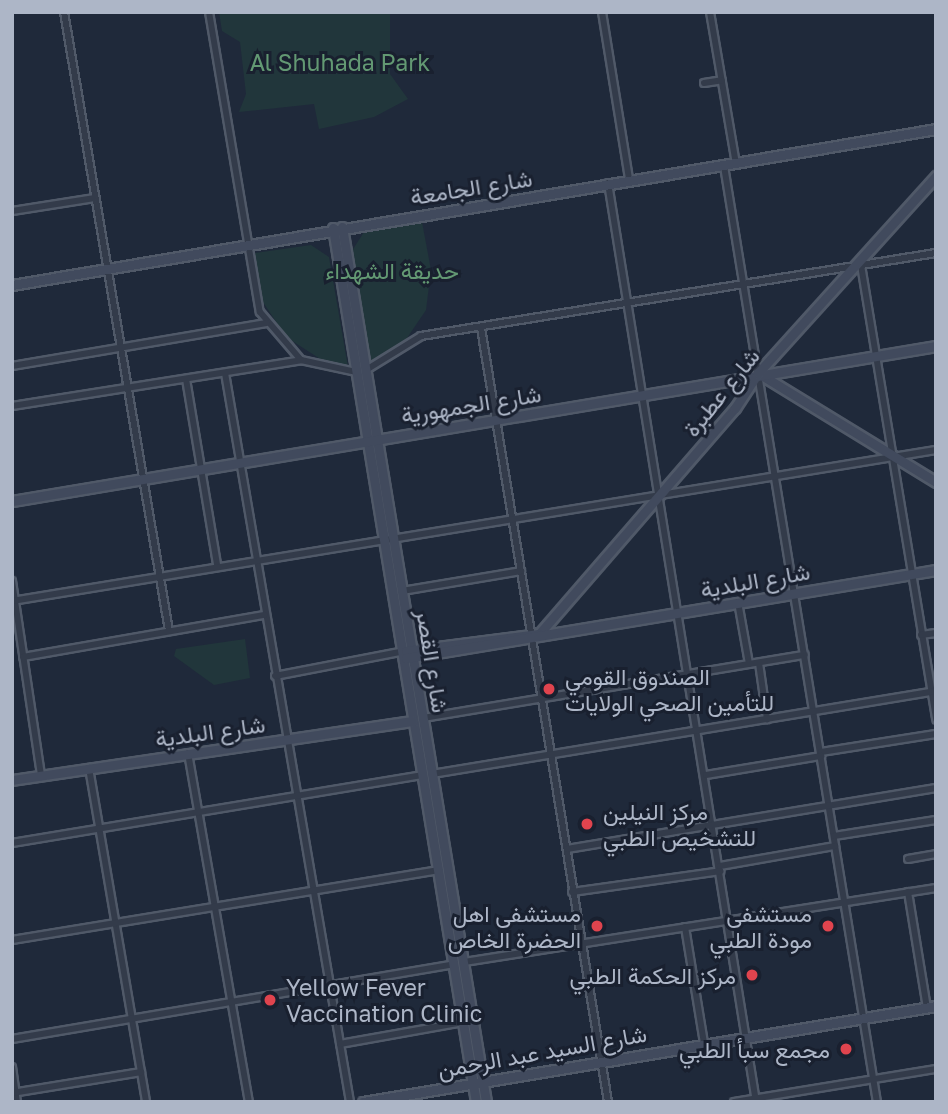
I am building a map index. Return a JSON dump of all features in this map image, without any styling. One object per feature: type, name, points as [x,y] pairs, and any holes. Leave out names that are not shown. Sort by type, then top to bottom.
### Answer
[{"type":"main road","name":"شارع الجامعة","points":[[12,285],[936,129]]},
{"type":"main road","name":"شارع عطبرة","points":[[535,634],[658,497],[758,373],[861,265],[936,176]]},
{"type":"main road","name":"شارع القصر","points":[[338,228],[361,371],[367,440],[400,655],[427,775],[459,963],[477,1080],[476,1102]]},
{"type":"main road","name":"شارع الجمهورية","points":[[12,501],[758,373],[936,346]]},
{"type":"main road","name":"شارع القصر","points":[[361,371],[379,438],[423,718],[439,870],[459,963],[463,1021],[477,1080],[486,1102]]},
{"type":"main road","points":[[758,373],[936,482]]},
{"type":"main road","name":"شارع البلدية","points":[[400,655],[936,570]]},
{"type":"main road","name":"شارع البلدية","points":[[12,780],[413,721]]},
{"type":"main road","name":"شارع السيد عبد الرحمن","points":[[363,1102],[477,1080],[932,1007]]},
{"type":"street","points":[[64,12],[169,631]]},
{"type":"street","points":[[209,12],[247,245],[266,323],[301,360]]},
{"type":"street","points":[[602,12],[629,179]]},
{"type":"street","points":[[710,12],[736,164]]},
{"type":"street","points":[[705,83],[722,80]]},
{"type":"street","points":[[724,166],[877,1102]]},
{"type":"street","points":[[608,183],[641,395],[699,731],[756,1100]]},
{"type":"street","points":[[12,211],[95,198]]},
{"type":"street","points":[[12,406],[301,360],[361,371],[421,336],[627,305],[936,253]]},
{"type":"street","points":[[861,265],[936,720]]},
{"type":"street","points":[[12,366],[266,323]]},
{"type":"street","points":[[481,328],[521,571],[535,634],[542,699],[567,849],[579,946],[608,1102]]},
{"type":"street","points":[[225,373],[264,615],[350,1102]]},
{"type":"street","points":[[186,379],[217,565]]},
{"type":"street","points":[[14,600],[936,450]]},
{"type":"street","points":[[402,591],[521,571]]},
{"type":"street","points":[[12,581],[41,775]]},
{"type":"street","points":[[738,602],[749,664]]},
{"type":"street","points":[[23,657],[264,615]]},
{"type":"street","points":[[921,635],[936,633]]},
{"type":"street","name":"شارع البلدية","points":[[275,677],[400,655]]},
{"type":"street","points":[[423,718],[805,655]]},
{"type":"street","points":[[759,663],[767,719]]},
{"type":"street","points":[[12,843],[933,691]]},
{"type":"street","points":[[706,775],[936,734]]},
{"type":"street","points":[[188,753],[249,1102]]},
{"type":"street","points":[[89,768],[146,1102]]},
{"type":"street","points":[[567,849],[936,788]]},
{"type":"street","points":[[834,836],[936,820]]},
{"type":"street","points":[[572,892],[835,846]]},
{"type":"street","points":[[908,859],[936,854]]},
{"type":"street","points":[[12,940],[439,870]]},
{"type":"street","points":[[12,1039],[844,900],[936,888]]},
{"type":"street","points":[[908,892],[932,1007]]},
{"type":"street","points":[[685,927],[704,1043]]},
{"type":"street","points":[[340,1044],[463,1021]]},
{"type":"street","points":[[12,1067],[17,1102]]},
{"type":"street","points":[[734,1102],[936,1069]]},
{"type":"street","points":[[14,1093],[141,1072]]},
{"type":"green space","name":"Al Shuhada Park","points":[[219,12],[390,12],[390,74],[408,99],[374,117],[319,129],[314,104],[239,112],[246,94],[240,42],[222,31]]},
{"type":"green space","name":"حديقة الشهداء","points":[[422,222],[431,270],[426,310],[403,344],[367,364],[350,254],[364,232]]},
{"type":"green space","name":"حديقة الشهداء","points":[[311,245],[329,257],[348,367],[325,362],[286,337],[261,299],[255,253]]},
{"type":"green space","points":[[245,639],[250,678],[214,685],[174,656],[176,649]]},
{"type":"place","name":"الصندوق القومي للتأمين الصحي الولايات","points":[[549,689]]},
{"type":"place","name":"مركز النيلين للتشخيص الطبي","points":[[587,824]]},
{"type":"place","name":"مستشفى اهل الحضرة الخاص","points":[[597,926]]},
{"type":"place","name":"مستشفى مودة الطبي","points":[[828,926]]},
{"type":"place","name":"مركز الحكمة الطبي","points":[[752,975]]},
{"type":"place","name":"Yellow Fever Vaccination Clinic","points":[[270,1000]]},
{"type":"place","name":"مجمع سبأ الطبي","points":[[846,1049]]}]
